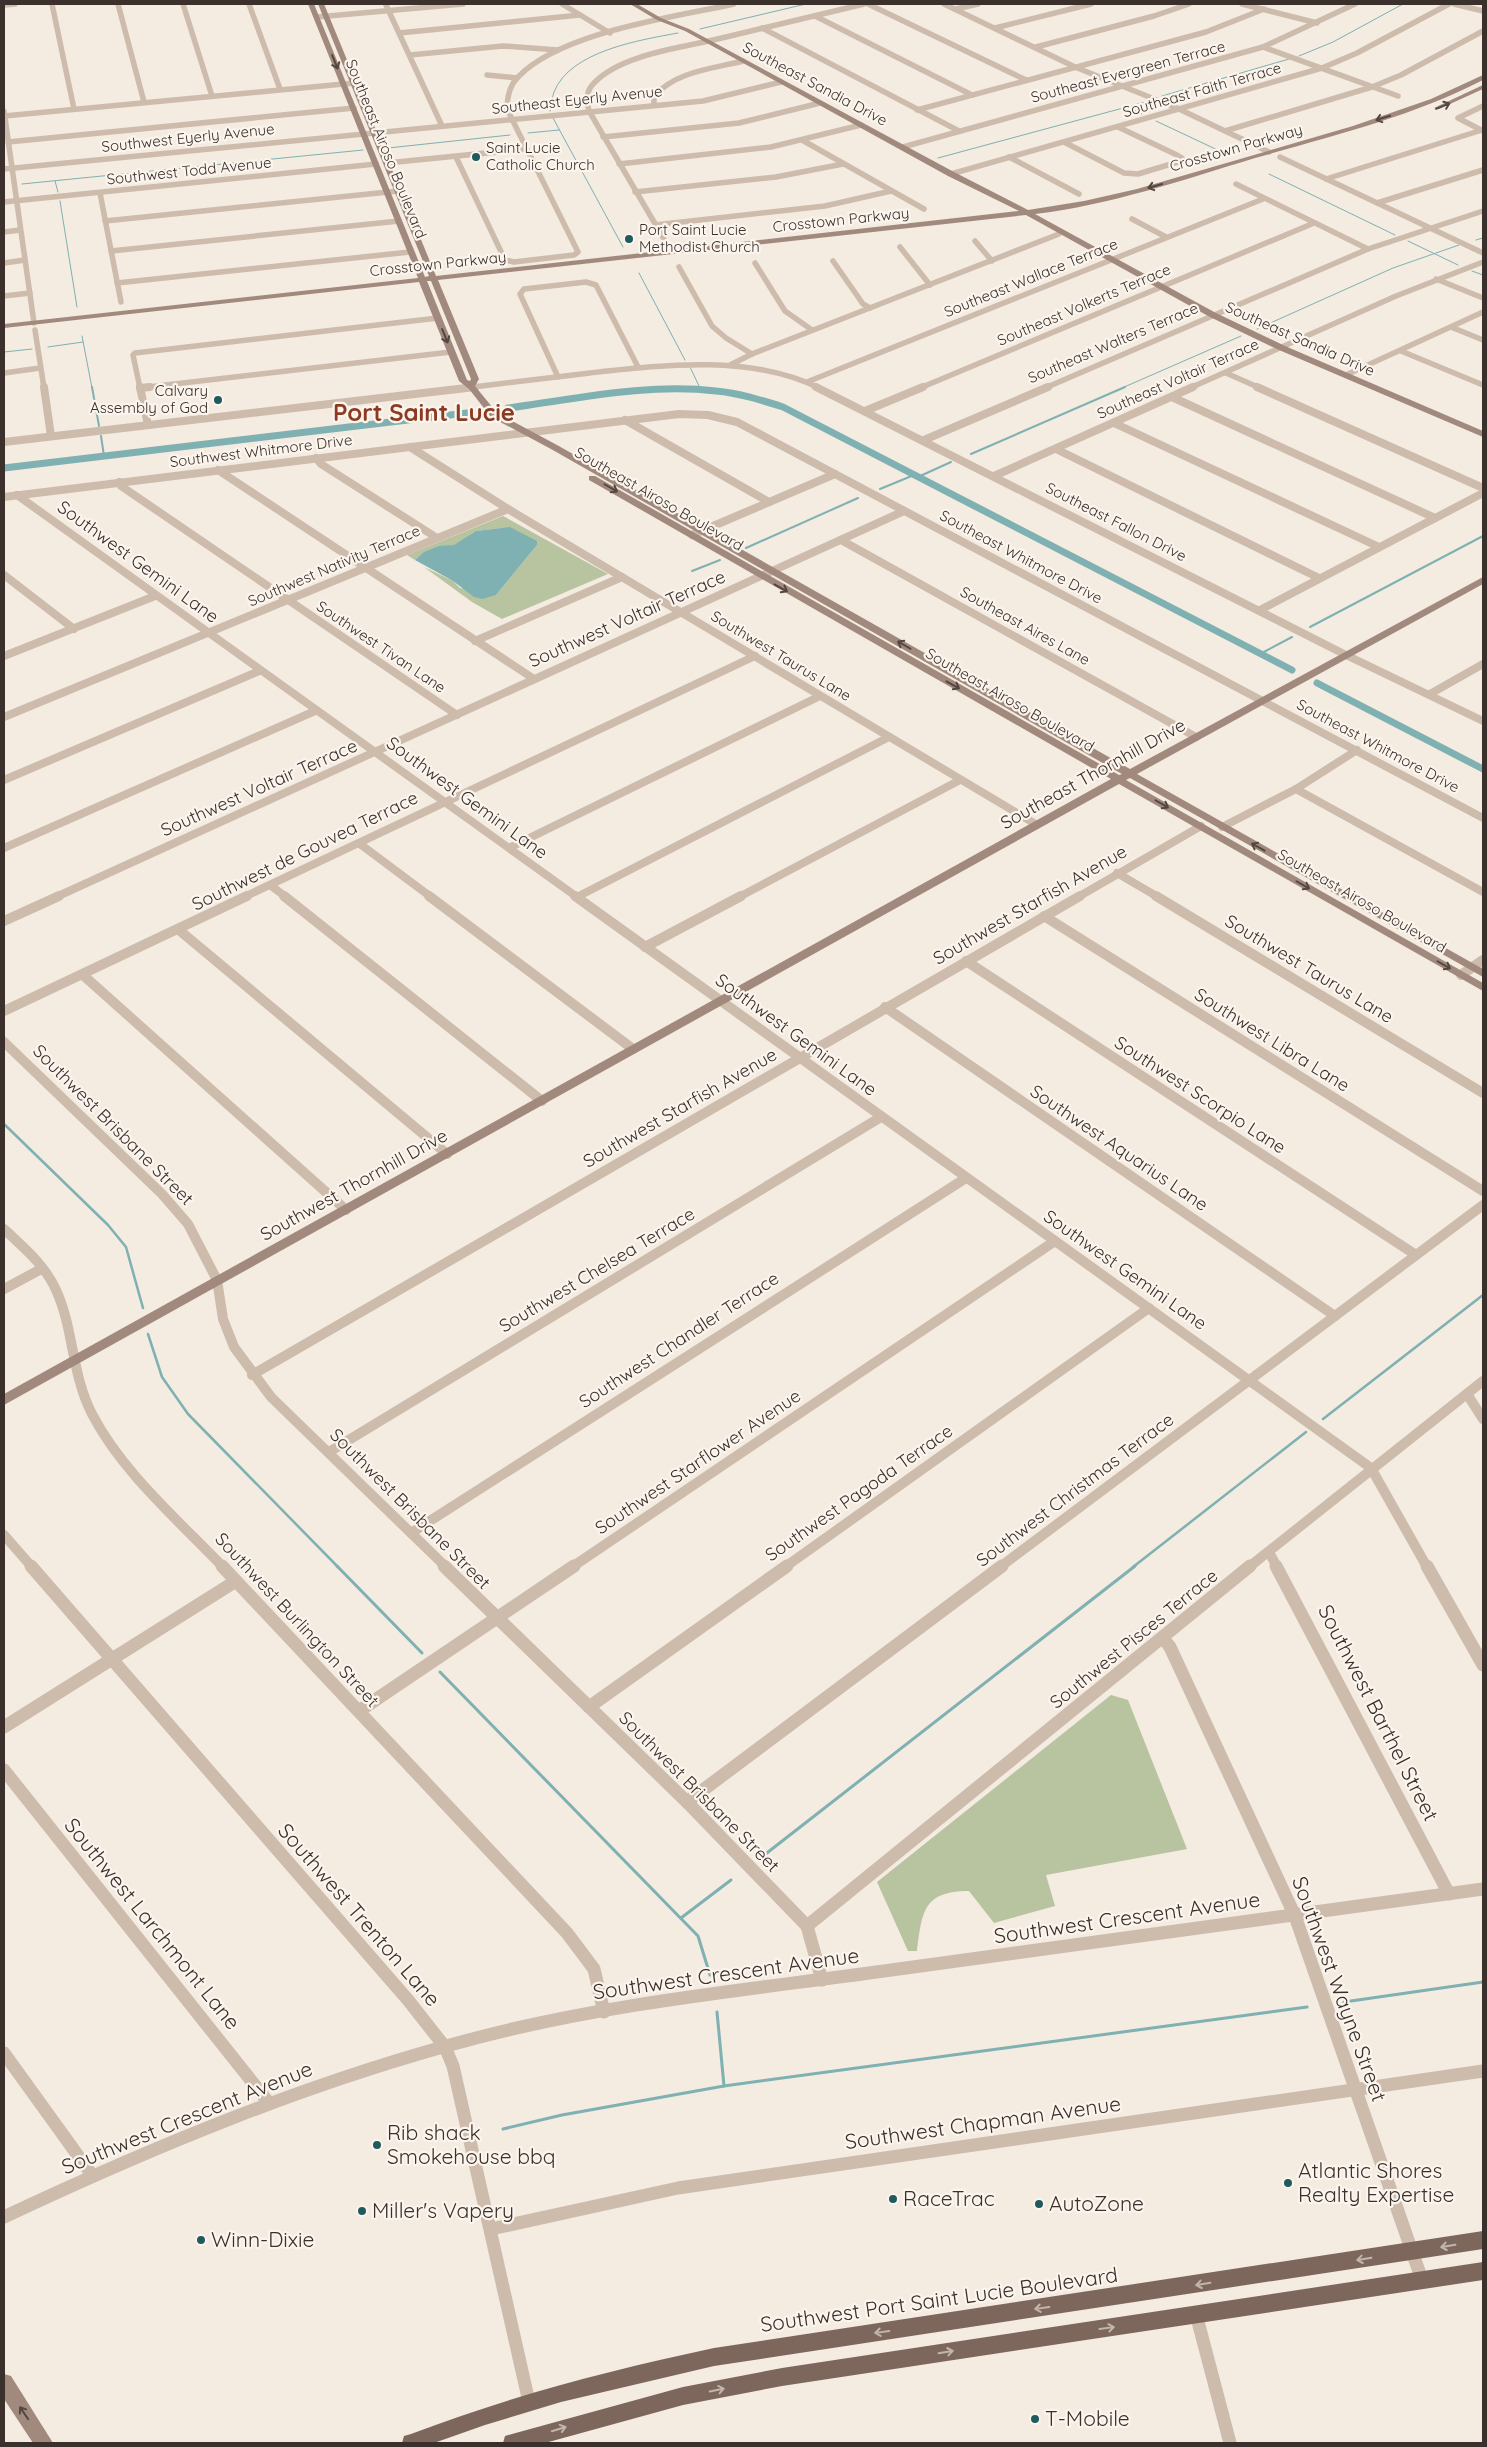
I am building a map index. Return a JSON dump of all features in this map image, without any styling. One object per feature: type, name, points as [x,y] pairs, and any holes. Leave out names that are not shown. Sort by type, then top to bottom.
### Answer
[{"type":"main road","name":"Southeast Airoso Boulevard","points":[[311,4],[463,381],[472,386],[482,404],[494,415],[524,434],[536,437],[773,571],[1125,776],[1201,826],[1483,988]]},
{"type":"main road","name":"Southeast Airoso Boulevard","points":[[321,4],[475,379],[472,386]]},
{"type":"main road","name":"Southeast Sandia Drive","points":[[633,4],[659,19],[665,20]]},
{"type":"main road","name":"Southeast Sandia Drive","points":[[640,4],[665,20],[1213,315],[1282,348],[1483,434]]},
{"type":"main road","name":"Crosstown Parkway","points":[[4,326],[34,326],[1031,216],[1111,198],[1360,125],[1425,104],[1483,77]]},
{"type":"main road","name":"Crosstown Parkway","points":[[435,282],[1031,216],[1132,201],[1431,111],[1483,87]]},
{"type":"main road","points":[[1360,125],[1360,128],[1367,131]]},
{"type":"main road","name":"Southeast Sandia Drive","points":[[1031,216],[1059,234],[1111,260]]},
{"type":"main road","name":"Crosstown Parkway","points":[[4,334],[34,326]]},
{"type":"main road","name":"Southeast Airoso Boulevard","points":[[524,434],[531,443],[761,576],[1125,776],[1222,827],[1483,974]]},
{"type":"main road","name":"Southeast Thornhill Drive","points":[[721,1000],[1196,736],[1483,580]]},
{"type":"main road","name":"Southwest Thornhill Drive","points":[[4,1400],[721,1000]]},
{"type":"main road","name":"Southwest Port Saint Lucie Boulevard","points":[[410,2443],[529,2402],[603,2381],[714,2357],[1483,2240]]},
{"type":"main road","points":[[512,2443],[649,2405],[782,2377],[1483,2271]]},
{"type":"main road","points":[[4,2383],[44,2443]]},
{"type":"street","points":[[4,5],[15,4]]},
{"type":"street","points":[[52,4],[74,109]]},
{"type":"street","points":[[118,4],[144,102]]},
{"type":"street","points":[[184,4],[212,96]]},
{"type":"street","points":[[249,4],[280,90]]},
{"type":"street","points":[[386,4],[442,126]]},
{"type":"street","points":[[317,17],[464,4]]},
{"type":"street","points":[[562,4],[610,33]]},
{"type":"street","points":[[456,157],[505,260],[514,262],[570,256],[578,252],[510,119],[507,109],[507,97],[517,78],[542,58],[558,50],[610,33],[734,4]]},
{"type":"street","points":[[664,239],[603,137],[589,111],[585,99],[588,90],[596,80],[609,71],[645,57],[866,4],[1026,80]]},
{"type":"street","points":[[944,4],[1075,67],[1179,109],[1269,152]]},
{"type":"street","points":[[956,9],[978,4]]},
{"type":"street","points":[[995,28],[1091,4]]},
{"type":"street","points":[[1036,47],[1154,16],[1189,4]]},
{"type":"street","points":[[1242,4],[1317,23]]},
{"type":"street","name":"Southeast Evergreen Terrace","points":[[903,147],[1263,47],[1354,4]]},
{"type":"street","name":"Southeast Faith Terrace","points":[[951,174],[1322,68],[1357,53],[1449,4]]},
{"type":"street","points":[[1454,4],[1483,11]]},
{"type":"street","points":[[918,110],[1206,32],[1264,9]]},
{"type":"street","points":[[399,33],[580,16]]},
{"type":"street","points":[[815,16],[972,95]]},
{"type":"street","points":[[762,28],[959,131]]},
{"type":"street","points":[[1224,131],[1372,87],[1401,75],[1483,31]]},
{"type":"street","points":[[410,55],[513,46],[538,46],[558,50]]},
{"type":"street","points":[[1263,47],[1398,96]]},
{"type":"street","points":[[654,105],[654,96],[660,88],[671,80],[743,62]]},
{"type":"street","points":[[487,75],[517,78]]},
{"type":"street","points":[[4,116],[354,82]]},
{"type":"street","name":"Southeast Eyerly Avenue","points":[[374,132],[718,98],[781,82]]},
{"type":"street","points":[[603,137],[739,123],[820,103]]},
{"type":"street","points":[[1483,106],[1459,116],[1458,119],[1483,131]]},
{"type":"street","points":[[8,142],[354,108]]},
{"type":"street","points":[[4,111],[50,436]]},
{"type":"street","points":[[619,164],[756,149],[802,140],[860,125]]},
{"type":"street","points":[[1064,142],[1124,173],[1131,174],[1181,161],[1182,158],[1118,127]]},
{"type":"street","points":[[1326,179],[1483,131]]},
{"type":"street","name":"Southwest Eyerly Avenue","points":[[4,169],[374,132]]},
{"type":"street","points":[[802,140],[924,209]]},
{"type":"street","points":[[387,163],[526,149]]},
{"type":"street","points":[[1009,157],[1079,194]]},
{"type":"street","points":[[1280,157],[1483,253]]},
{"type":"street","name":"Southwest Todd Avenue","points":[[4,202],[376,164]]},
{"type":"street","points":[[635,192],[776,177],[843,164]]},
{"type":"street","points":[[1377,203],[1483,170]]},
{"type":"street","points":[[1236,184],[1368,249]]},
{"type":"street","points":[[105,222],[398,191]]},
{"type":"street","points":[[655,226],[825,206],[892,191]]},
{"type":"street","points":[[100,192],[121,302]]},
{"type":"street","name":"Southeast Wallace Terrace","points":[[807,382],[1264,198]]},
{"type":"street","name":"Southeast Walters Terrace","points":[[924,440],[1368,249],[1483,211]]},
{"type":"street","points":[[1132,219],[1166,236]]},
{"type":"street","points":[[111,251],[399,221]]},
{"type":"street","name":"Southeast Volkerts Terrace","points":[[865,410],[1314,223]]},
{"type":"street","points":[[4,232],[20,230]]},
{"type":"street","points":[[730,365],[812,330],[1059,234]]},
{"type":"street","points":[[975,241],[992,261]]},
{"type":"street","points":[[900,247],[930,285]]},
{"type":"street","points":[[117,283],[410,252]]},
{"type":"street","points":[[4,263],[25,260]]},
{"type":"street","points":[[833,261],[863,304],[870,308]]},
{"type":"street","name":"Southeast Voltair Terrace","points":[[994,476],[1436,279],[1483,262]]},
{"type":"street","points":[[755,263],[785,311],[812,330]]},
{"type":"street","points":[[679,267],[712,326],[726,338],[752,354]]},
{"type":"street","points":[[1436,279],[1483,298]]},
{"type":"street","points":[[558,377],[520,294],[521,291],[586,282],[593,283],[596,285],[638,367]]},
{"type":"street","points":[[4,296],[30,293]]},
{"type":"street","points":[[1346,375],[1483,312]]},
{"type":"street","points":[[148,425],[133,356],[136,353],[438,318]]},
{"type":"street","points":[[1451,327],[1483,340]]},
{"type":"street","points":[[1401,351],[1483,385]]},
{"type":"street","points":[[140,388],[451,352]]},
{"type":"street","name":"Southeast Fallon Drive","points":[[4,442],[638,367],[692,363],[730,365],[772,372],[807,382],[865,410],[1346,655],[1483,721]]},
{"type":"street","points":[[4,372],[40,368]]},
{"type":"street","points":[[1226,373],[1483,488]]},
{"type":"street","points":[[1172,397],[1435,518]]},
{"type":"street","name":"Southeast Whitmore Drive","points":[[524,434],[679,414],[698,413],[724,417],[1483,818]]},
{"type":"street","points":[[625,420],[769,502]]},
{"type":"street","points":[[1114,423],[1378,548]]},
{"type":"street","name":"Southwest Whitmore Drive","points":[[4,497],[524,434]]},
{"type":"street","name":"Southwest Taurus Lane","points":[[410,447],[508,509],[1037,825]]},
{"type":"street","points":[[1056,449],[1319,578]]},
{"type":"street","points":[[316,458],[321,464],[436,538]]},
{"type":"street","points":[[218,470],[534,679]]},
{"type":"street","points":[[692,535],[835,474]]},
{"type":"street","name":"Southwest Tivan Lane","points":[[119,482],[122,486],[288,600],[457,714]]},
{"type":"street","points":[[1260,610],[1483,493]]},
{"type":"street","name":"Southwest Gemini Lane","points":[[17,495],[259,671],[577,896],[645,947],[1251,1380],[1371,1468],[1483,1665]]},
{"type":"street","name":"Southwest Nativity Terrace","points":[[4,717],[508,509]]},
{"type":"street","points":[[773,571],[904,511]]},
{"type":"street","name":"Southeast Aires Lane","points":[[841,540],[1196,736]]},
{"type":"street","name":"Southwest Voltair Terrace","points":[[4,921],[773,571]]},
{"type":"street","points":[[4,575],[74,628]]},
{"type":"street","points":[[475,641],[622,577]]},
{"type":"street","points":[[4,656],[155,596]]},
{"type":"street","name":"Southwest de Gouvea Terrace","points":[[4,1011],[84,975],[444,802],[755,656]]},
{"type":"street","points":[[1430,694],[1483,664]]},
{"type":"street","points":[[4,780],[259,671]]},
{"type":"street","points":[[509,848],[820,696]]},
{"type":"street","points":[[4,848],[316,711]]},
{"type":"street","points":[[577,896],[889,737]]},
{"type":"street","points":[[1222,827],[1296,789],[1357,750]]},
{"type":"street","points":[[645,947],[960,780]]},
{"type":"street","points":[[1296,789],[1483,892]]},
{"type":"street","name":"Southwest Starfish Avenue","points":[[252,1374],[1201,826]]},
{"type":"street","points":[[360,844],[633,1049]]},
{"type":"street","name":"Southwest Taurus Lane","points":[[1117,873],[1483,1093]]},
{"type":"street","points":[[270,885],[542,1101]]},
{"type":"street","name":"Southwest Libra Lane","points":[[1044,916],[1483,1191]]},
{"type":"street","points":[[179,930],[447,1154]]},
{"type":"street","points":[[1461,975],[1483,960]]},
{"type":"street","name":"Southwest Scorpio Lane","points":[[966,961],[1416,1256]]},
{"type":"street","points":[[84,975],[346,1210]]},
{"type":"street","name":"Southwest Aquarius Lane","points":[[885,1007],[1335,1316]]},
{"type":"street","name":"Southwest Brisbane Street","points":[[4,1042],[162,1194],[188,1224],[217,1280],[224,1319],[234,1347],[252,1374],[271,1397],[686,1802],[807,1926],[822,1980]]},
{"type":"street","name":"Southwest Chelsea Terrace","points":[[329,1452],[882,1117]]},
{"type":"street","name":"Southwest Chandler Terrace","points":[[411,1533],[966,1178]]},
{"type":"street","name":"Southwest Christmas Terrace","points":[[686,1802],[1483,1205]]},
{"type":"street","name":"Southwest Burlington Street","points":[[4,1229],[41,1269],[55,1288],[64,1315],[73,1362],[91,1413],[121,1459],[567,1933],[594,1969],[604,2012]]},
{"type":"street","name":"Southwest Starflower Avenue","points":[[359,1711],[1055,1241]]},
{"type":"street","points":[[4,1289],[41,1269]]},
{"type":"street","name":"Southwest Pagoda Terrace","points":[[589,1707],[1149,1308]]},
{"type":"street","name":"Southwest Pisces Terrace","points":[[807,1926],[1371,1468],[1483,1381]]},
{"type":"street","points":[[1467,1394],[1483,1419]]},
{"type":"street","name":"Southwest Trenton Lane","points":[[4,1535],[408,2000],[445,2047],[453,2066],[529,2402]]},
{"type":"street","name":"Southwest Barthel Street","points":[[1269,1552],[1449,1894]]},
{"type":"street","points":[[4,1727],[236,1581]]},
{"type":"street","name":"Southwest Wayne Street","points":[[1163,1638],[1170,1647],[1295,1916],[1422,2280]]},
{"type":"street","name":"Southwest Larchmont Lane","points":[[4,1770],[269,2103]]},
{"type":"street","name":"Southwest Crescent Avenue","points":[[4,2217],[92,2175],[269,2103],[445,2047],[514,2030],[604,2012],[822,1980],[1483,1889]]},
{"type":"street","points":[[4,2053],[92,2175]]},
{"type":"street","name":"Southwest Chapman Avenue","points":[[491,2229],[678,2188],[1483,2071]]},
{"type":"street","points":[[1196,2314],[1230,2443]]},
{"type":"green space","points":[[503,516],[608,574],[502,619],[472,602],[424,567],[453,581],[460,588],[496,595],[537,545],[521,533],[507,528],[479,531],[474,532],[457,544],[429,551],[415,560],[407,555]]},
{"type":"green space","points":[[1111,1695],[1128,1700],[1187,1849],[1046,1875],[1055,1906],[994,1923],[969,1891],[942,1895],[928,1906],[921,1925],[917,1951],[908,1951],[877,1882]]},
{"type":"water","points":[[510,527],[537,541],[537,545],[496,595],[482,599],[474,597],[453,581],[415,560],[424,552],[439,546],[454,545],[476,531]]},
{"type":"waterway","points":[[700,29],[806,4]]},
{"type":"waterway","points":[[1299,56],[1333,42],[1403,4]]},
{"type":"waterway","points":[[550,111],[554,92],[562,78],[575,66],[590,57],[626,44],[678,33]]},
{"type":"waterway","points":[[1162,96],[1289,59]]},
{"type":"waterway","points":[[938,158],[1149,101]]},
{"type":"waterway","points":[[1128,107],[1142,114]]},
{"type":"waterway","points":[[553,118],[623,247]]},
{"type":"waterway","points":[[1156,121],[1224,153]]},
{"type":"waterway","points":[[528,133],[559,130]]},
{"type":"waterway","points":[[388,148],[510,135]]},
{"type":"waterway","points":[[22,184],[363,150]]},
{"type":"waterway","points":[[1269,174],[1395,235]]},
{"type":"waterway","points":[[55,181],[58,192]]},
{"type":"waterway","points":[[60,201],[77,307]]},
{"type":"waterway","points":[[1476,240],[1483,238]]},
{"type":"waterway","points":[[1408,241],[1434,254]]},
{"type":"waterway","points":[[1434,254],[1459,245]]},
{"type":"waterway","points":[[1257,329],[1393,268],[1434,254]]},
{"type":"waterway","points":[[1434,254],[1458,265]]},
{"type":"waterway","points":[[1472,271],[1483,275]]},
{"type":"waterway","points":[[639,273],[685,360]]},
{"type":"waterway","points":[[82,336],[92,388]]},
{"type":"waterway","points":[[1122,388],[1241,336]]},
{"type":"waterway","points":[[48,347],[83,342]]},
{"type":"waterway","points":[[4,352],[32,349]]},
{"type":"waterway","points":[[690,367],[700,388]]},
{"type":"waterway","points":[[92,387],[99,426]]},
{"type":"waterway","points":[[971,454],[1125,387]]},
{"type":"waterway","points":[[508,408],[612,393],[664,389],[725,392],[783,407],[1292,670]]},
{"type":"waterway","points":[[4,468],[467,413]]},
{"type":"waterway","points":[[101,436],[104,456]]},
{"type":"waterway","points":[[918,477],[951,462]]},
{"type":"waterway","points":[[880,489],[914,475]]},
{"type":"waterway","points":[[746,548],[858,498]]},
{"type":"waterway","points":[[1310,627],[1483,536]]},
{"type":"waterway","points":[[692,571],[720,560]]},
{"type":"waterway","points":[[1262,653],[1292,637]]},
{"type":"waterway","points":[[1317,683],[1483,769]]},
{"type":"waterway","points":[[4,1124],[108,1225],[126,1247],[143,1308]]},
{"type":"waterway","points":[[1323,1419],[1483,1295]]},
{"type":"waterway","points":[[148,1334],[162,1377],[188,1414],[338,1567]]},
{"type":"waterway","points":[[1133,1567],[1306,1432]]},
{"type":"waterway","points":[[337,1566],[422,1653]]},
{"type":"waterway","points":[[763,1856],[1135,1566]]},
{"type":"waterway","points":[[440,1672],[698,1936],[710,1975]]},
{"type":"waterway","points":[[681,1918],[731,1880]]},
{"type":"waterway","points":[[1344,2002],[1483,1982]]},
{"type":"waterway","points":[[724,2086],[1307,2007]]},
{"type":"waterway","points":[[717,2012],[724,2086]]},
{"type":"waterway","points":[[503,2129],[562,2115],[724,2086]]},
{"type":"place","name":"Saint Lucie Catholic Church","points":[[476,157]]},
{"type":"place","name":"Port Saint Lucie Methodist Church","points":[[629,239]]},
{"type":"place","name":"Calvary Assembly of God","points":[[218,400]]},
{"type":"place","name":"Rib shack Smokehouse bbq","points":[[377,2145]]},
{"type":"place","name":"Atlantic Shores Realty Expertise","points":[[1288,2183]]},
{"type":"place","name":"RaceTrac","points":[[893,2199]]},
{"type":"place","name":"AutoZone","points":[[1039,2204]]},
{"type":"place","name":"Miller's Vapery","points":[[362,2211]]},
{"type":"place","name":"Winn-Dixie","points":[[201,2240]]},
{"type":"place","name":"T-Mobile","points":[[1035,2419]]},
{"type":"district","name":"Port Saint Lucie","points":[[424,413]]}]
